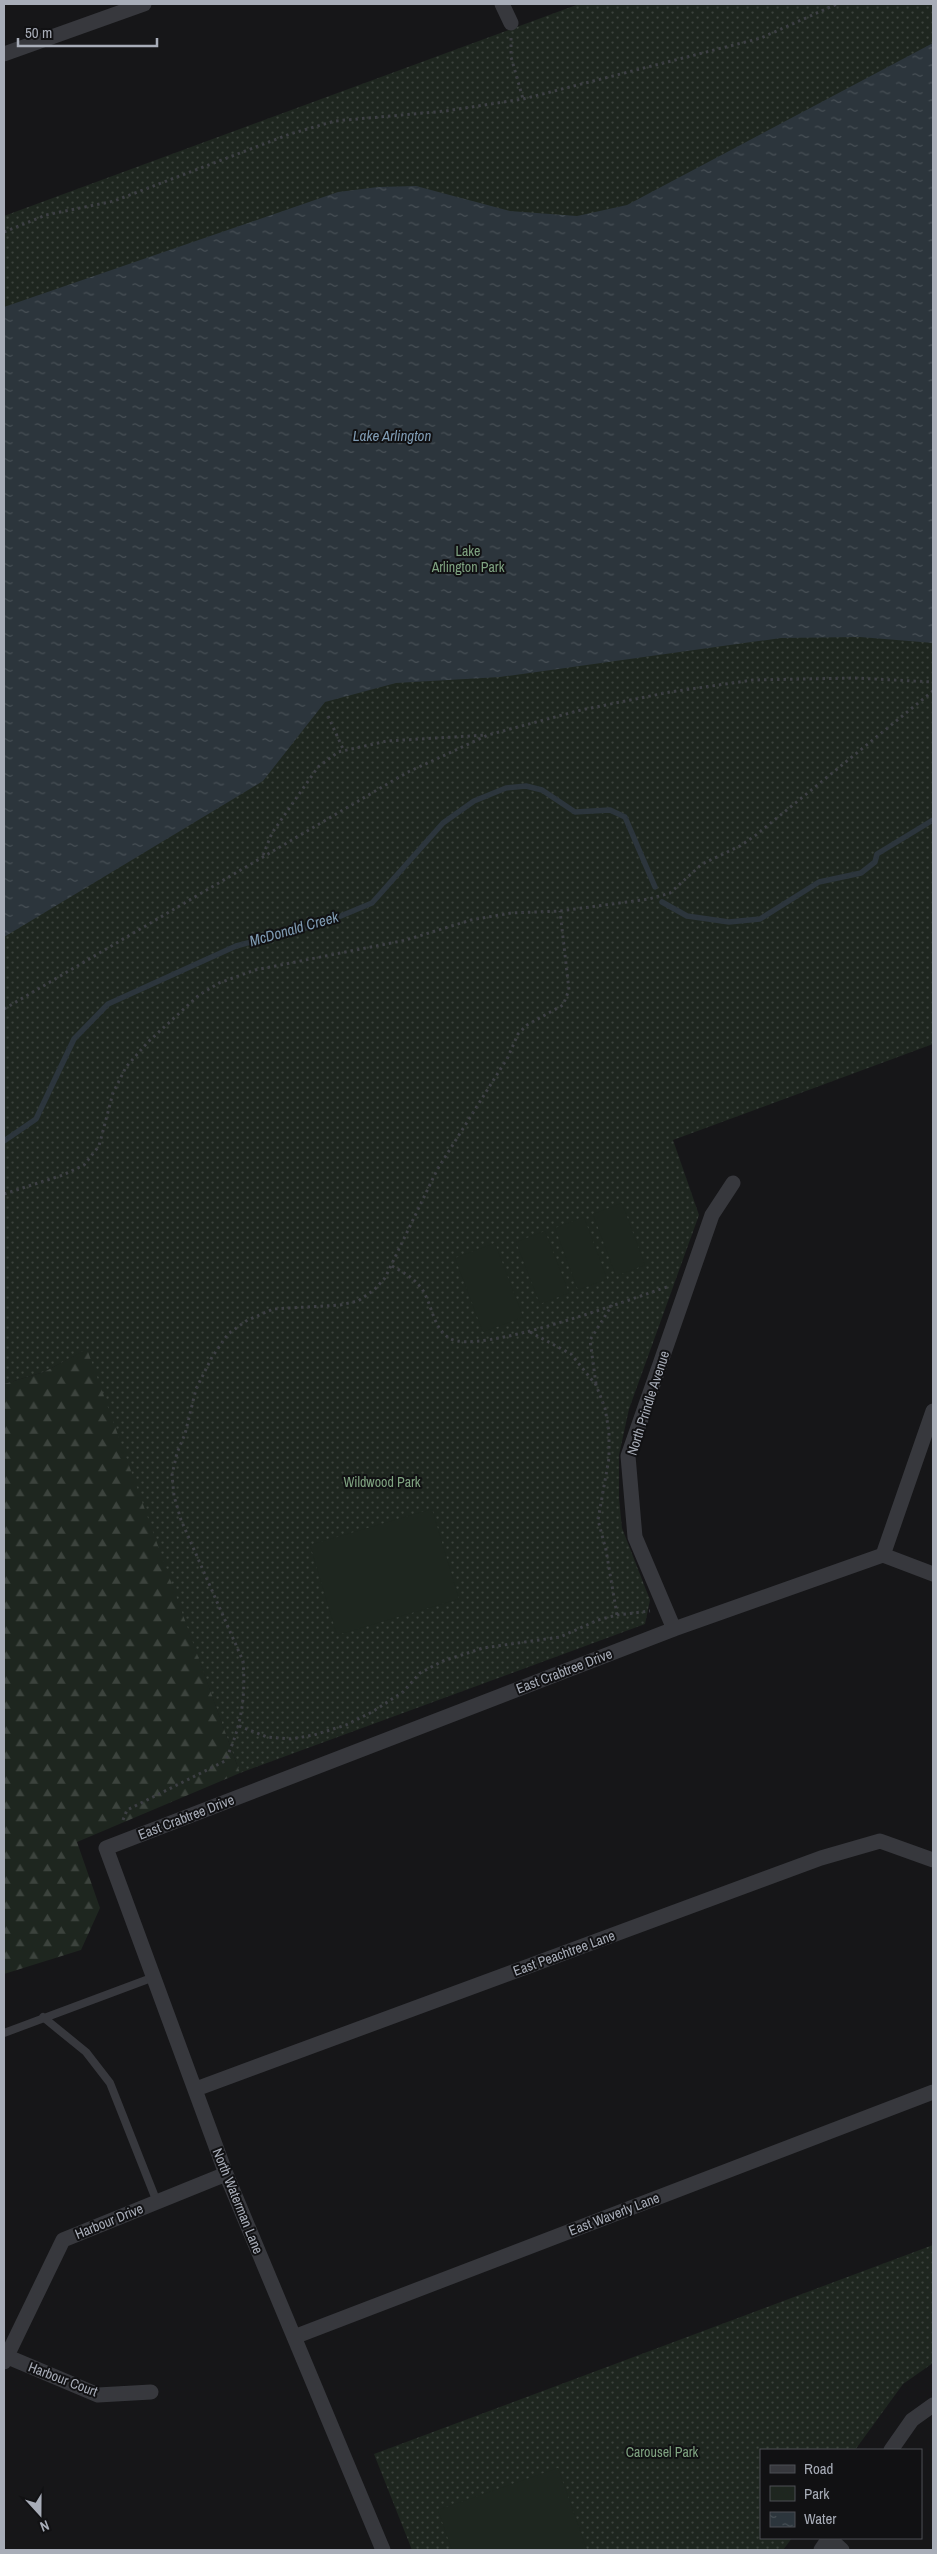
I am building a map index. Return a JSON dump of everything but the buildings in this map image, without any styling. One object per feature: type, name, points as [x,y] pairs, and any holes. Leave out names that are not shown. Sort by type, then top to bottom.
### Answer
[{"type":"street","points":[[4,54],[144,4]]},
{"type":"street","points":[[502,4],[511,23]]},
{"type":"street","name":"North Prindle Avenue","points":[[674,1629],[635,1537],[628,1456],[712,1215],[733,1182]]},
{"type":"street","points":[[933,1411],[882,1554],[933,1574]]},
{"type":"street","name":"East Crabtree Drive","points":[[106,1848],[674,1629],[882,1554]]},
{"type":"street","name":"East Peachtree Lane","points":[[196,2089],[821,1858],[880,1841],[933,1860]]},
{"type":"street","name":"North Waterman Lane","points":[[106,1848],[226,2174],[383,2550]]},
{"type":"street","name":"East Waverly Lane","points":[[294,2337],[933,2092]]},
{"type":"street","name":"Harbour Drive","points":[[5,2358],[63,2240],[226,2174]]},
{"type":"street","name":"Harbour Court","points":[[5,2358],[98,2395],[151,2392]]},
{"type":"street","points":[[892,2449],[912,2420],[933,2406]]},
{"type":"street","points":[[821,2550],[828,2539]]},
{"type":"street","points":[[830,2539],[842,2550]]},
{"type":"lane","points":[[4,2033],[154,1977]]},
{"type":"lane","points":[[43,2017],[86,2052],[110,2082],[157,2202]]},
{"type":"path","points":[[4,232],[46,214],[114,201],[290,134],[335,121],[446,111],[523,99],[761,38],[837,4]]},
{"type":"path","points":[[511,23],[511,57],[523,99]]},
{"type":"path","points":[[4,1009],[406,773],[488,735],[581,710],[670,692],[753,680],[855,678],[933,682]]},
{"type":"path","points":[[4,1194],[63,1175],[84,1165],[99,1146],[113,1093],[126,1067],[148,1042],[199,995],[219,983],[255,970],[406,940],[471,920],[511,912],[560,911],[649,899],[670,893],[702,864],[740,846],[756,835],[933,691]]},
{"type":"path","points":[[328,716],[344,751]]},
{"type":"path","points":[[262,856],[272,833],[318,767],[344,751],[387,741],[488,735]]},
{"type":"path","points":[[123,1820],[126,1810],[225,1761],[242,1715],[245,1685],[243,1661],[193,1552],[174,1496],[172,1475],[196,1390],[212,1357],[228,1334],[246,1321],[273,1309],[325,1307],[358,1301],[385,1278],[436,1170],[508,1057],[518,1034],[527,1025],[564,1005],[569,990],[560,911]]},
{"type":"path","points":[[392,1266],[413,1279],[423,1290],[440,1331],[450,1340],[473,1343],[529,1331],[689,1280]]},
{"type":"path","points":[[612,1304],[590,1340],[596,1385],[605,1408],[610,1432],[609,1458],[598,1520],[606,1550],[617,1615]]},
{"type":"path","points":[[529,1331],[571,1354],[596,1385]]},
{"type":"path","points":[[239,1726],[267,1737],[291,1739],[314,1735],[346,1725],[372,1712],[403,1692],[420,1673],[443,1661],[483,1648],[560,1637],[598,1620],[617,1615],[631,1615],[665,1608]]},
{"type":"green space","name":"Lake Arlington Park","points":[[579,4],[933,4],[933,1044],[673,1140],[699,1215],[629,1409],[619,1455],[619,1498],[622,1528],[650,1600],[645,1624],[240,1773],[86,1350],[44,1372],[4,1384],[4,216]]},
{"type":"green space","points":[[622,1203],[645,1265],[616,1276],[593,1214]]},
{"type":"green space","points":[[584,1217],[607,1279],[578,1290],[555,1228]]},
{"type":"green space","points":[[545,1231],[569,1293],[540,1304],[516,1242]]},
{"type":"green space","points":[[495,1243],[523,1317],[483,1332],[455,1258]]},
{"type":"green space","points":[[87,1349],[240,1773],[77,1842],[100,1908],[81,1950],[4,1974],[4,1384],[44,1372]]},
{"type":"green space","points":[[432,1509],[459,1599],[337,1635],[310,1545]]},
{"type":"green space","name":"Carousel Park","points":[[933,2245],[933,2363],[903,2384],[856,2449],[760,2449],[760,2539],[791,2539],[783,2550],[412,2550],[374,2454]]},
{"type":"green space","points":[[558,2468],[587,2550],[452,2550],[438,2510]]},
{"type":"water","name":"Lake Arlington","points":[[933,43],[933,643],[860,637],[781,638],[500,677],[396,683],[325,702],[263,781],[4,937],[4,307],[338,192],[378,187],[416,186],[510,211],[577,216],[627,205]]},
{"type":"waterway","name":"McDonald Creek","points":[[4,1141],[36,1119],[74,1039],[108,1004],[236,946],[324,923],[372,903],[443,823],[474,801],[506,788],[526,786],[542,790],[575,812],[610,810],[625,817],[655,887]]},
{"type":"waterway","name":"McDonald Creek","points":[[662,902],[687,916],[729,922],[760,919],[819,882],[861,873],[875,862],[877,854],[933,820]]},
{"type":"park label","name":"Wildwood Park","points":[[382,1482]]}]
